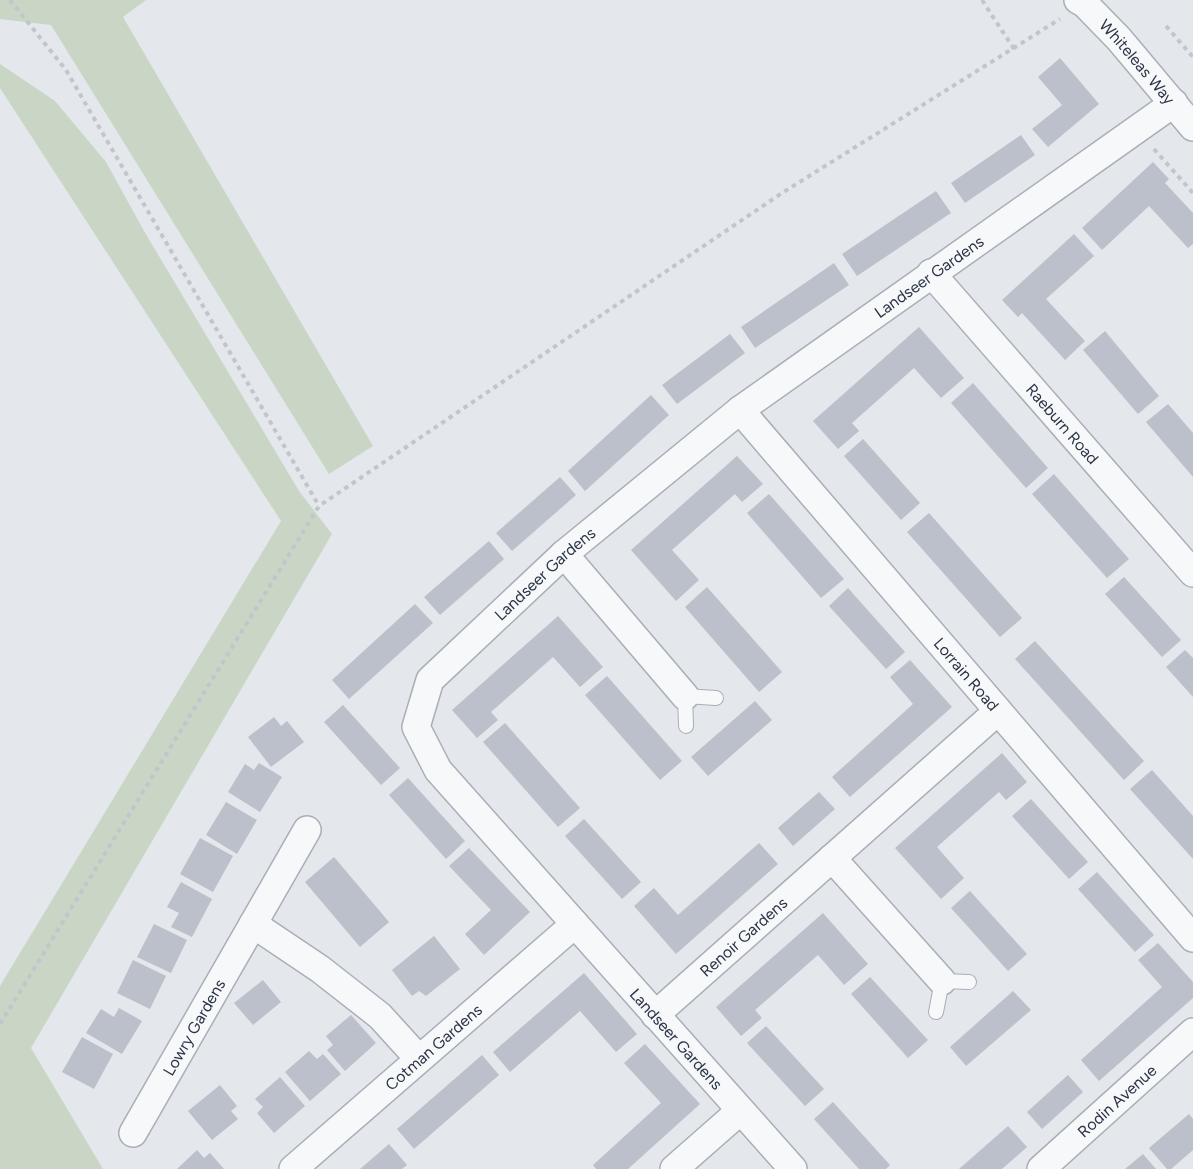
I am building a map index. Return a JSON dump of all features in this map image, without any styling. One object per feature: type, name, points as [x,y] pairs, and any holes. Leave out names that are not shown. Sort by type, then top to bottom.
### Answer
[{"type":"street","name":"Whiteleas Way","points":[[1082,1],[1119,39],[1193,127]]},
{"type":"street","name":"Landseer Gardens","points":[[793,1169],[438,770],[416,727],[430,680],[564,554],[740,410],[1174,103]]},
{"type":"street","name":"Raeburn Road","points":[[931,273],[1193,573]]},
{"type":"street","name":"Lorrain Road","points":[[740,410],[1193,938]]},
{"type":"street","points":[[564,554],[685,696]]},
{"type":"street","name":"Renoir Gardens","points":[[655,1015],[998,711]]},
{"type":"street","name":"Lowry Gardens","points":[[133,1133],[307,830]]},
{"type":"street","points":[[832,858],[942,981]]},
{"type":"street","points":[[254,924],[320,969],[380,1017],[419,1059]]},
{"type":"street","name":"Cotman Gardens","points":[[293,1169],[575,924]]},
{"type":"street","name":"Rodin Avenue","points":[[1041,1169],[1193,1032]]},
{"type":"street","points":[[674,1169],[740,1111]]},
{"type":"lane","points":[[686,726],[685,696],[716,698]]},
{"type":"lane","points":[[936,1012],[942,981],[969,982]]},
{"type":"path","points":[[10,0],[66,70],[319,506]]},
{"type":"path","points":[[982,0],[1014,49]]},
{"type":"path","points":[[0,1024],[319,506],[782,193],[1014,49],[1082,1]]},
{"type":"path","points":[[1166,26],[1193,57]]},
{"type":"path","points":[[1137,130],[1193,193]]},
{"type":"green space","points":[[0,0],[146,0],[123,17],[373,446],[329,474],[51,25],[0,19]]},
{"type":"green space","points":[[0,64],[55,101],[106,162],[144,231],[299,491],[332,534],[31,1048],[103,1169],[0,1169],[0,986],[281,521],[0,88]]},
{"type":"building","points":[[1060,58],[1099,104],[1048,147],[1032,129],[1062,105],[1038,77]]},
{"type":"building","points":[[1021,135],[1035,155],[965,203],[951,183]]},
{"type":"building","points":[[1153,162],[1169,179],[1165,183],[1193,213],[1193,244],[1188,248],[1149,206],[1102,250],[1082,228]]},
{"type":"building","points":[[936,191],[951,213],[857,276],[842,254]]},
{"type":"building","points":[[1074,234],[1094,256],[1046,299],[1085,341],[1065,360],[1022,313],[1018,317],[1002,300]]},
{"type":"building","points":[[834,263],[849,285],[755,348],[741,327]]},
{"type":"building","points":[[919,327],[964,378],[941,398],[914,368],[852,423],[859,431],[838,449],[813,421]]},
{"type":"building","points":[[1105,331],[1159,396],[1138,414],[1083,350]]},
{"type":"building","points":[[730,334],[745,353],[677,404],[662,385]]},
{"type":"building","points":[[973,383],[1048,468],[1026,488],[951,403]]},
{"type":"building","points":[[651,395],[669,415],[585,491],[568,471]]},
{"type":"building","points":[[1168,404],[1193,433],[1193,477],[1146,422]]},
{"type":"building","points":[[863,439],[920,503],[901,520],[844,456]]},
{"type":"building","points":[[737,456],[763,484],[742,502],[735,494],[672,550],[699,580],[676,601],[631,550]]},
{"type":"building","points":[[1054,474],[1129,559],[1107,578],[1032,494]]},
{"type":"building","points":[[560,477],[576,495],[512,551],[496,533]]},
{"type":"building","points":[[769,494],[844,579],[821,598],[747,513]]},
{"type":"building","points":[[929,513],[1022,618],[1000,637],[907,532]]},
{"type":"building","points":[[489,541],[504,559],[440,615],[424,597]]},
{"type":"building","points":[[1124,577],[1181,640],[1162,657],[1105,594]]},
{"type":"building","points":[[707,587],[782,672],[759,692],[685,607]]},
{"type":"building","points":[[848,588],[905,652],[886,669],[829,606]]},
{"type":"building","points":[[415,604],[433,623],[349,699],[332,680]]},
{"type":"building","points":[[558,616],[603,667],[580,687],[553,657],[491,712],[498,720],[477,738],[452,710]]},
{"type":"building","points":[[1035,641],[1144,761],[1124,780],[1015,659]]},
{"type":"building","points":[[1185,650],[1193,658],[1193,697],[1166,667]]},
{"type":"building","points":[[910,660],[952,707],[850,797],[832,777],[913,704],[890,677]]},
{"type":"building","points":[[607,676],[682,761],[660,780],[585,695]]},
{"type":"building","points":[[755,701],[772,720],[708,776],[691,757]]},
{"type":"building","points":[[343,705],[400,768],[381,785],[324,722]]},
{"type":"building","points":[[274,717],[281,726],[287,721],[304,742],[271,767],[248,737]]},
{"type":"building","points":[[505,723],[580,808],[558,827],[483,742]]},
{"type":"building","points":[[1002,753],[1027,782],[1006,800],[999,792],[937,847],[964,878],[941,899],[895,848]]},
{"type":"building","points":[[259,763],[282,777],[260,812],[228,792],[245,764],[254,770]]},
{"type":"building","points":[[1152,770],[1193,816],[1193,859],[1130,789]]},
{"type":"building","points":[[408,778],[465,841],[446,859],[389,795]]},
{"type":"building","points":[[819,792],[835,809],[793,846],[778,828]]},
{"type":"building","points":[[1031,799],[1088,862],[1069,879],[1012,816]]},
{"type":"building","points":[[226,802],[257,820],[237,854],[206,835]]},
{"type":"building","points":[[584,819],[641,882],[622,899],[565,836]]},
{"type":"building","points":[[200,838],[233,856],[213,892],[180,874]]},
{"type":"building","points":[[759,843],[778,864],[676,954],[634,906],[654,888],[678,915]]},
{"type":"building","points":[[469,848],[530,912],[484,955],[465,934],[491,910],[449,866]]},
{"type":"building","points":[[334,857],[389,922],[360,947],[305,882]]},
{"type":"building","points":[[1097,872],[1154,935],[1135,952],[1078,889]]},
{"type":"building","points":[[181,882],[212,899],[192,937],[171,927],[179,913],[167,907]]},
{"type":"building","points":[[970,891],[1027,954],[1008,971],[951,908]]},
{"type":"building","points":[[823,913],[868,964],[844,985],[818,955],[755,1010],[762,1018],[741,1036],[716,1007]]},
{"type":"building","points":[[154,924],[187,940],[171,973],[137,957]]},
{"type":"building","points":[[434,936],[460,969],[426,996],[419,991],[412,996],[392,970]]},
{"type":"building","points":[[1158,943],[1193,982],[1193,998],[1099,1081],[1081,1060],[1162,987],[1138,960]]},
{"type":"building","points":[[133,960],[166,976],[150,1009],[117,993]]},
{"type":"building","points":[[584,973],[637,1034],[616,1052],[580,1011],[510,1072],[493,1052]]},
{"type":"building","points":[[870,977],[928,1040],[908,1058],[851,994]]},
{"type":"building","points":[[263,980],[281,1002],[253,1025],[234,1003]]},
{"type":"building","points":[[1013,991],[1031,1010],[966,1066],[950,1047]]},
{"type":"building","points":[[119,1008],[142,1021],[122,1054],[86,1033],[101,1009],[114,1017]]},
{"type":"building","points":[[351,1015],[376,1043],[345,1071],[327,1050],[333,1045],[326,1036]]},
{"type":"building","points":[[766,1026],[824,1089],[805,1106],[747,1043]]},
{"type":"building","points":[[82,1037],[113,1054],[94,1089],[62,1072]]},
{"type":"building","points":[[645,1044],[700,1104],[628,1169],[596,1169],[593,1165],[661,1103],[624,1063]]},
{"type":"building","points":[[309,1051],[317,1059],[323,1054],[341,1074],[310,1101],[285,1072]]},
{"type":"building","points":[[482,1055],[499,1075],[414,1149],[397,1129]]},
{"type":"building","points":[[1068,1075],[1083,1092],[1042,1129],[1027,1112]]},
{"type":"building","points":[[280,1077],[305,1106],[274,1133],[257,1113],[263,1107],[255,1099]]},
{"type":"building","points":[[220,1085],[237,1106],[231,1111],[238,1119],[212,1140],[188,1111]]},
{"type":"building","points":[[833,1102],[890,1165],[886,1169],[859,1169],[814,1119]]},
{"type":"building","points":[[1189,1114],[1193,1119],[1193,1150],[1171,1169],[1167,1169],[1149,1148]]},
{"type":"building","points":[[1008,1126],[1027,1147],[1002,1169],[959,1169]]},
{"type":"building","points":[[389,1144],[407,1165],[402,1169],[360,1169]]},
{"type":"building","points":[[197,1150],[204,1158],[210,1153],[224,1169],[177,1169]]},
{"type":"building","points":[[1143,1154],[1156,1169],[1125,1169]]}]
